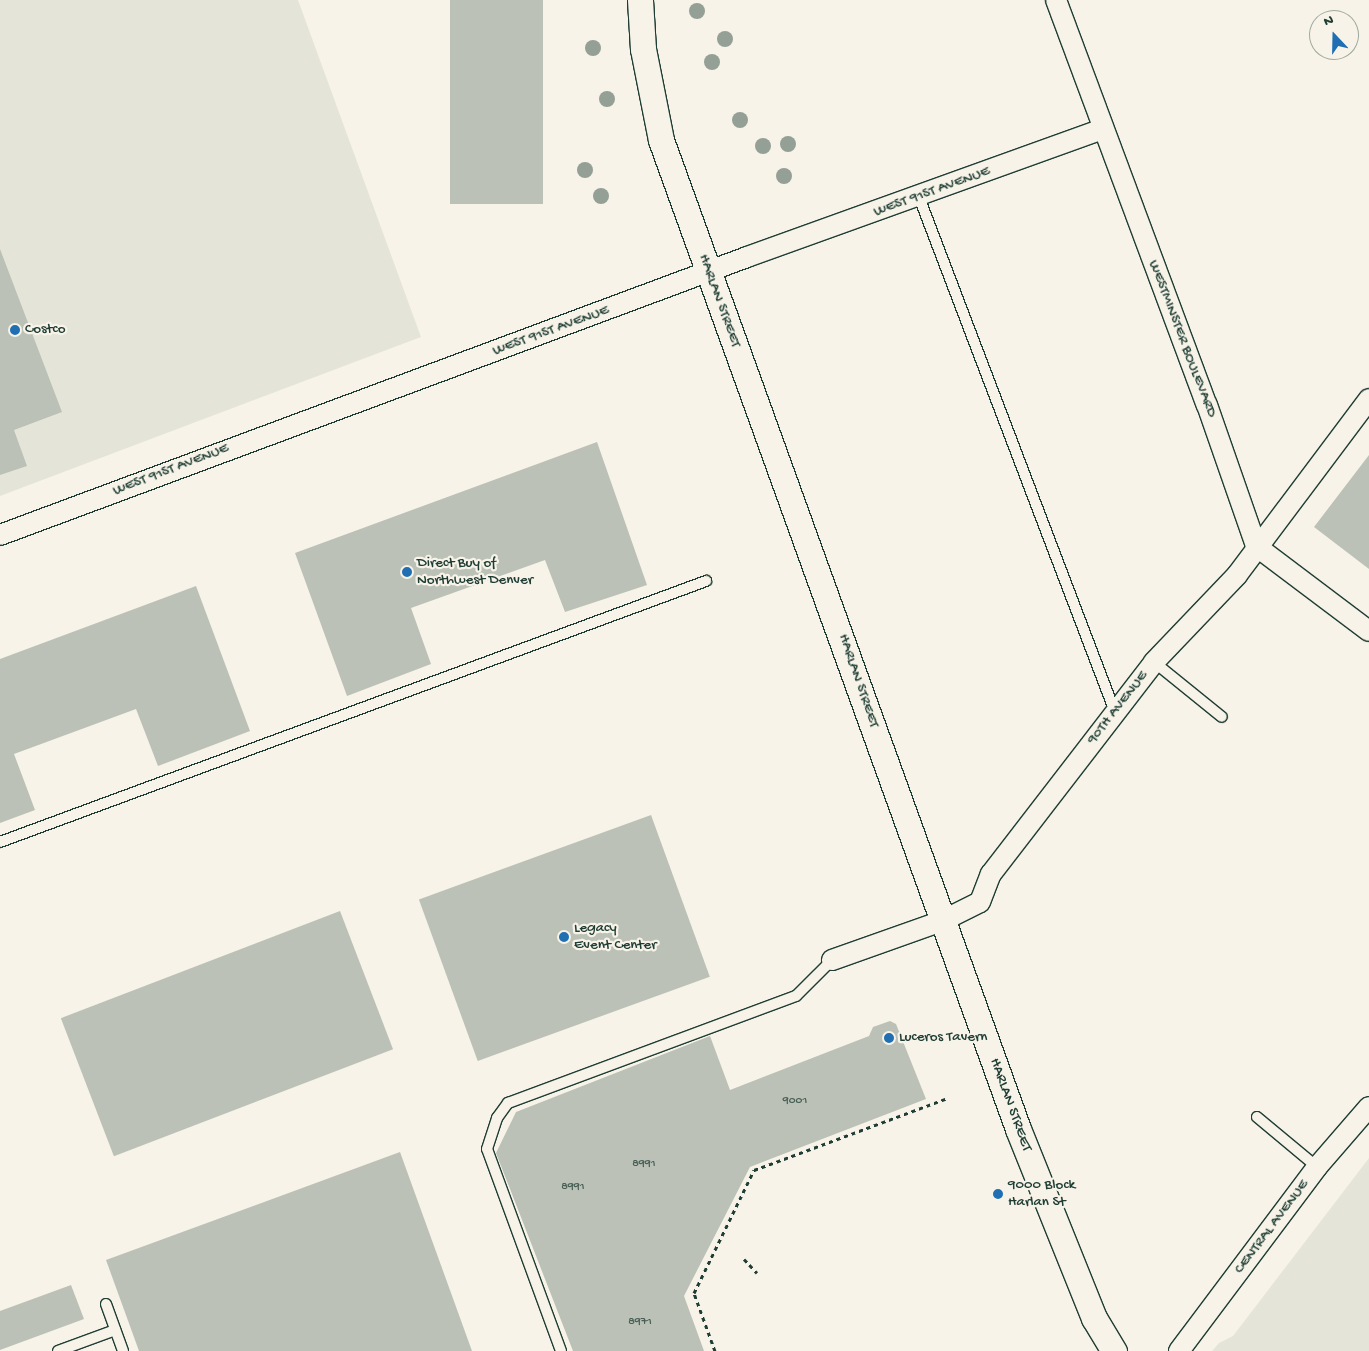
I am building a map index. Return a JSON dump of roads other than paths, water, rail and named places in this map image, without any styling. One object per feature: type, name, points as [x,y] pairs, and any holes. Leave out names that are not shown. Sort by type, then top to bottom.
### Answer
[{"type":"street","name":"HARLAN STREET","points":[[640,0],[643,49],[662,140],[1018,1129],[1094,1318],[1114,1351]]},
{"type":"street","name":"WESTMINSTER BOULEVARD","points":[[1056,0],[1211,414],[1256,546]]},
{"type":"street","name":"WEST 91ST AVENUE","points":[[0,535],[708,271],[920,197],[1103,129]]},
{"type":"street","name":"90TH AVENUE","points":[[832,960],[942,921],[980,902],[990,874],[1115,712],[1154,662],[1237,575],[1256,546],[1369,400]]},
{"type":"street","points":[[1256,546],[1369,631]]},
{"type":"street","name":"CENTRAL AVENUE","points":[[1179,1351],[1317,1167],[1369,1107]]},
{"type":"lane","points":[[920,197],[1115,712]]},
{"type":"lane","points":[[0,842],[706,581]]},
{"type":"lane","points":[[1154,662],[1222,716]]},
{"type":"lane","points":[[561,1351],[487,1149],[497,1118],[508,1103],[796,996],[832,960]]},
{"type":"lane","points":[[1257,1117],[1317,1167]]},
{"type":"lane","points":[[106,1304],[123,1351]]},
{"type":"lane","points":[[58,1351],[115,1330]]},
{"type":"place","name":"Costco","points":[[15,330]]},
{"type":"place","name":"Direct Buy of Northwest Denver","points":[[407,572]]},
{"type":"place","name":"Legacy Event Center","points":[[564,937]]},
{"type":"place","name":"Luceros Tavern","points":[[889,1038]]},
{"type":"place","name":"9000 Block Harlan St","points":[[998,1194]]}]
